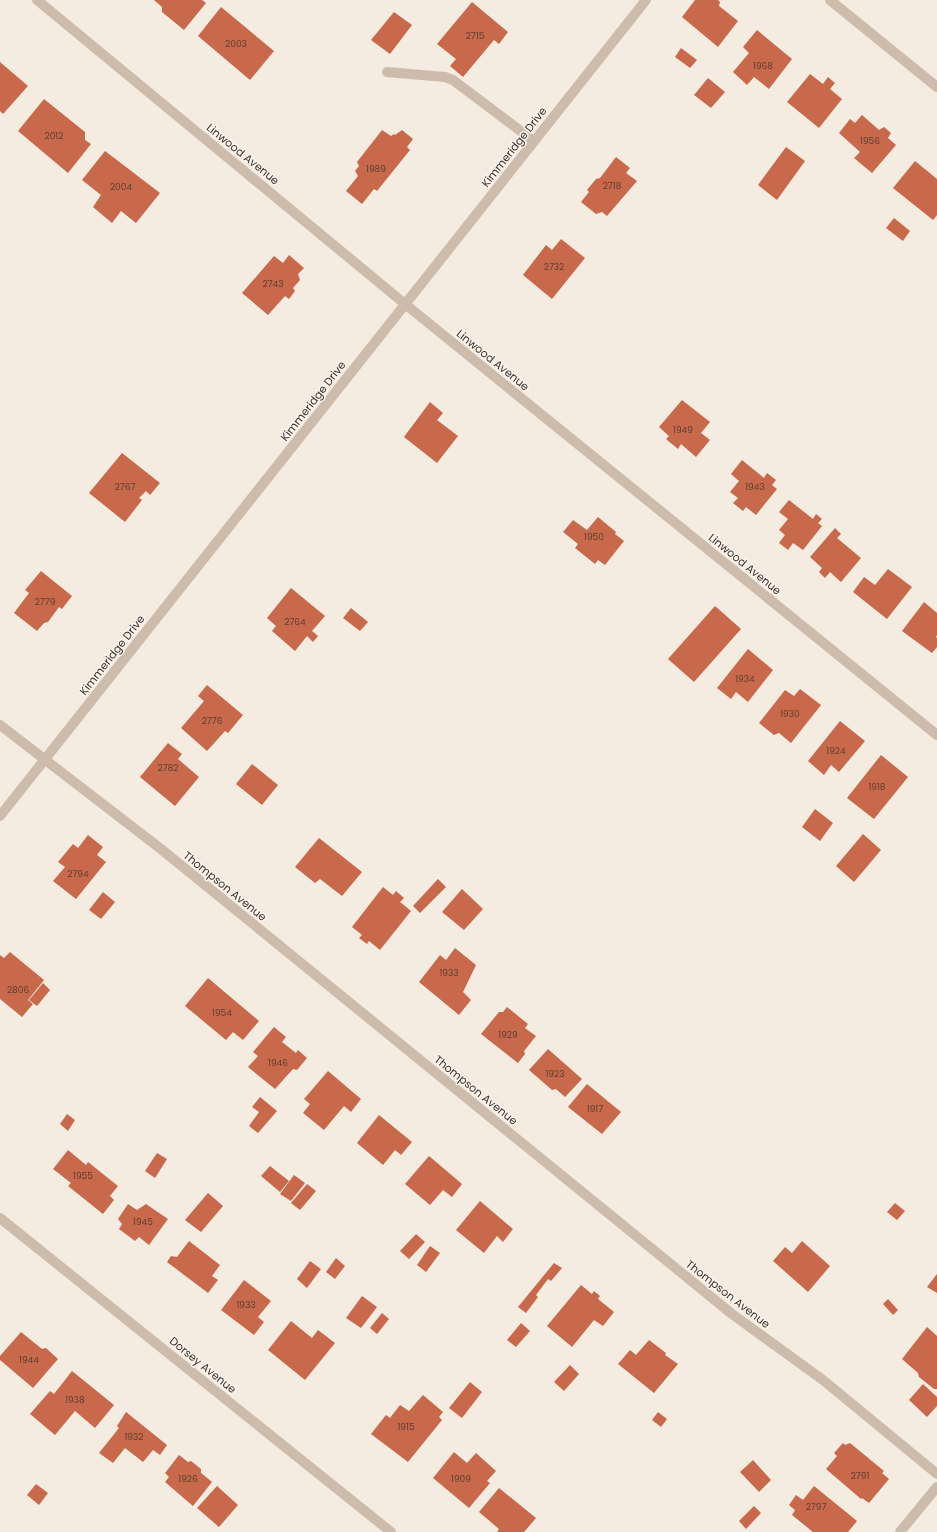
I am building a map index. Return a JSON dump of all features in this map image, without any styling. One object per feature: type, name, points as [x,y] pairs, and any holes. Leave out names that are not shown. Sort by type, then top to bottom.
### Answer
[{"type":"street","name":"Linwood Avenue","points":[[37,0],[405,304],[937,735]]},
{"type":"street","name":"Kimmeridge Drive","points":[[0,816],[646,0]]},
{"type":"street","points":[[830,0],[937,87]]},
{"type":"street","points":[[387,72],[445,77],[453,80],[534,141]]},
{"type":"street","name":"Thompson Avenue","points":[[0,725],[160,849],[732,1314],[823,1380],[937,1474]]},
{"type":"street","name":"Dorsey Avenue","points":[[0,1218],[391,1532]]},
{"type":"street","points":[[900,1532],[937,1486]]},
{"type":"building","points":[[154,0],[202,0],[206,3],[184,30],[162,12],[162,7]]},
{"type":"building","points":[[695,0],[718,0],[720,2],[719,6],[738,21],[718,47],[682,17]]},
{"type":"building","points":[[472,2],[508,32],[499,44],[494,40],[463,77],[450,66],[456,59],[437,44]]},
{"type":"building","points":[[221,7],[274,51],[250,80],[198,36]]},
{"type":"building","points":[[394,12],[412,25],[390,54],[371,40]]},
{"type":"building","points":[[757,30],[792,59],[769,89],[754,77],[747,85],[733,72],[749,53],[743,47]]},
{"type":"building","points":[[681,48],[697,60],[690,68],[675,57]]},
{"type":"building","points":[[0,62],[28,86],[3,114],[0,111]]},
{"type":"building","points":[[810,74],[823,84],[828,77],[835,83],[830,89],[842,99],[819,128],[787,102]]},
{"type":"building","points":[[708,78],[725,92],[711,108],[694,95]]},
{"type":"building","points":[[44,99],[85,132],[85,140],[91,144],[68,173],[18,131]]},
{"type":"building","points":[[862,115],[879,130],[884,127],[891,133],[888,138],[896,145],[872,173],[854,158],[860,152],[839,133],[850,119],[855,123]]},
{"type":"building","points":[[382,130],[391,136],[402,130],[413,139],[407,147],[410,150],[377,191],[374,189],[362,204],[346,191],[358,176],[355,171],[359,166],[357,162]]},
{"type":"building","points":[[786,147],[805,161],[777,200],[758,185]]},
{"type":"building","points":[[105,151],[160,193],[136,223],[121,211],[112,223],[93,207],[101,195],[82,180]]},
{"type":"building","points":[[616,157],[630,168],[626,173],[637,181],[607,216],[602,212],[596,214],[581,202],[589,192],[587,190],[596,179],[600,178]]},
{"type":"building","points":[[915,161],[937,179],[937,215],[933,220],[893,188]]},
{"type":"building","points":[[894,218],[910,231],[903,241],[886,228]]},
{"type":"building","points":[[561,239],[585,258],[552,299],[523,275],[546,245],[552,250]]},
{"type":"building","points":[[289,255],[304,268],[298,274],[300,280],[293,288],[295,291],[289,299],[285,296],[268,315],[242,293],[274,256],[283,263]]},
{"type":"building","points":[[682,400],[710,422],[701,433],[710,440],[696,457],[681,444],[678,449],[666,439],[669,436],[659,427]]},
{"type":"building","points":[[430,402],[443,413],[437,420],[458,436],[437,463],[404,437]]},
{"type":"building","points":[[122,453],[160,483],[150,495],[146,491],[139,498],[142,500],[125,522],[89,493]]},
{"type":"building","points":[[742,460],[764,478],[767,473],[776,480],[772,485],[777,489],[756,515],[746,507],[743,511],[733,503],[738,498],[730,492],[739,481],[731,474]]},
{"type":"building","points":[[789,500],[813,519],[816,514],[822,519],[818,523],[822,526],[803,550],[793,543],[788,550],[779,543],[785,535],[779,530],[788,519],[779,512]]},
{"type":"building","points":[[598,517],[624,541],[605,565],[598,560],[595,564],[575,548],[578,544],[563,532],[573,520],[587,530]]},
{"type":"building","points":[[835,528],[841,534],[837,538],[861,558],[841,582],[830,572],[825,578],[819,572],[822,568],[810,557]]},
{"type":"building","points":[[888,569],[912,587],[887,619],[853,592],[864,577],[875,585]]},
{"type":"building","points":[[41,571],[72,596],[62,609],[59,607],[48,622],[44,623],[37,631],[14,613],[29,593],[25,590]]},
{"type":"building","points":[[291,588],[325,616],[312,631],[318,636],[313,642],[307,636],[295,651],[272,631],[276,626],[267,618]]},
{"type":"building","points":[[924,602],[937,613],[937,647],[932,653],[902,631]]},
{"type":"building","points":[[715,606],[741,629],[694,682],[668,659]]},
{"type":"building","points":[[351,608],[368,622],[360,631],[343,618]]},
{"type":"building","points":[[748,649],[773,670],[748,702],[736,692],[731,699],[717,688]]},
{"type":"building","points":[[207,685],[243,715],[228,733],[225,731],[207,751],[181,728],[204,701],[198,696]]},
{"type":"building","points":[[800,689],[821,705],[791,743],[779,733],[774,735],[759,723],[785,690],[794,696]]},
{"type":"building","points":[[840,721],[865,741],[839,772],[831,765],[824,775],[808,761]]},
{"type":"building","points":[[168,743],[182,754],[178,759],[199,777],[175,806],[140,777]]},
{"type":"building","points":[[881,755],[908,777],[874,819],[847,798]]},
{"type":"building","points":[[252,764],[278,785],[262,805],[236,784]]},
{"type":"building","points":[[815,809],[833,823],[820,841],[802,827]]},
{"type":"building","points":[[863,834],[881,850],[854,882],[836,866]]},
{"type":"building","points":[[88,835],[103,847],[97,855],[106,862],[76,899],[53,881],[65,867],[58,862],[73,844],[78,848]]},
{"type":"building","points":[[319,838],[362,872],[342,896],[320,879],[315,883],[295,867]]},
{"type":"building","points":[[438,879],[446,887],[420,913],[413,906]]},
{"type":"building","points":[[383,887],[393,895],[396,891],[404,898],[400,902],[411,911],[380,950],[369,941],[367,944],[359,938],[362,935],[352,927]]},
{"type":"building","points":[[462,889],[483,909],[464,930],[442,912]]},
{"type":"building","points":[[103,892],[115,902],[101,919],[89,910]]},
{"type":"building","points":[[455,948],[476,965],[463,992],[471,1000],[459,1015],[419,982],[440,955],[446,960]]},
{"type":"building","points":[[10,952],[44,980],[28,1000],[33,1004],[22,1017],[0,999],[0,955],[4,958]]},
{"type":"building","points":[[208,978],[259,1021],[243,1040],[233,1032],[226,1040],[185,1006]]},
{"type":"building","points":[[43,983],[50,990],[37,1006],[29,1000]]},
{"type":"building","points":[[507,1007],[528,1024],[525,1028],[536,1036],[524,1051],[525,1054],[518,1063],[481,1034],[499,1012],[503,1012]]},
{"type":"building","points":[[274,1027],[286,1037],[282,1042],[296,1053],[298,1050],[307,1058],[297,1070],[293,1069],[275,1089],[248,1067],[258,1056],[253,1052]]},
{"type":"building","points":[[548,1049],[582,1079],[565,1097],[556,1089],[552,1090],[529,1070]]},
{"type":"building","points":[[328,1071],[361,1099],[351,1112],[344,1106],[324,1130],[303,1113],[310,1104],[304,1099]]},
{"type":"building","points":[[587,1084],[621,1112],[602,1134],[568,1107]]},
{"type":"building","points":[[260,1097],[277,1111],[258,1133],[249,1126],[259,1112],[252,1107]]},
{"type":"building","points":[[67,1114],[75,1120],[68,1131],[60,1124]]},
{"type":"building","points":[[379,1115],[412,1142],[401,1155],[395,1150],[383,1165],[357,1143]]},
{"type":"building","points":[[68,1150],[86,1165],[88,1162],[118,1186],[110,1196],[114,1200],[103,1214],[68,1186],[71,1183],[53,1169]]},
{"type":"building","points":[[157,1153],[167,1159],[155,1178],[145,1171]]},
{"type":"building","points":[[429,1156],[462,1184],[452,1197],[443,1190],[430,1205],[405,1184]]},
{"type":"building","points":[[270,1166],[289,1181],[280,1192],[261,1176]]},
{"type":"building","points":[[294,1175],[305,1183],[291,1201],[280,1194]]},
{"type":"building","points":[[307,1184],[316,1191],[300,1210],[291,1203]]},
{"type":"building","points":[[208,1193],[223,1206],[201,1232],[185,1220]]},
{"type":"building","points":[[480,1201],[513,1229],[503,1242],[497,1236],[484,1253],[456,1230]]},
{"type":"building","points":[[895,1203],[905,1211],[897,1220],[887,1212]]},
{"type":"building","points":[[128,1204],[137,1210],[146,1204],[168,1219],[149,1245],[139,1237],[135,1241],[119,1229],[122,1224],[118,1219]]},
{"type":"building","points":[[416,1234],[425,1242],[409,1259],[400,1251]]},
{"type":"building","points":[[189,1241],[220,1265],[212,1276],[218,1280],[208,1293],[167,1262],[171,1256],[177,1257]]},
{"type":"building","points":[[802,1241],[830,1266],[808,1292],[773,1261],[785,1247],[792,1253]]},
{"type":"building","points":[[430,1246],[440,1253],[426,1272],[417,1265]]},
{"type":"building","points":[[336,1258],[345,1266],[335,1279],[326,1272]]},
{"type":"building","points":[[310,1261],[321,1269],[307,1288],[297,1279]]},
{"type":"building","points":[[554,1263],[562,1268],[551,1281],[548,1279],[536,1295],[538,1297],[526,1313],[518,1307]]},
{"type":"building","points":[[937,1274],[937,1293],[927,1287]]},
{"type":"building","points":[[244,1280],[271,1301],[258,1317],[264,1322],[254,1335],[221,1310]]},
{"type":"building","points":[[581,1285],[592,1294],[594,1291],[600,1296],[598,1299],[614,1312],[603,1326],[594,1320],[572,1347],[547,1326]]},
{"type":"building","points":[[362,1296],[377,1307],[361,1328],[346,1318]]},
{"type":"building","points":[[888,1299],[898,1310],[893,1315],[883,1304]]},
{"type":"building","points":[[382,1313],[389,1319],[377,1334],[370,1328]]},
{"type":"building","points":[[291,1321],[312,1338],[318,1330],[335,1343],[305,1380],[268,1350]]},
{"type":"building","points":[[521,1323],[530,1331],[516,1347],[507,1340]]},
{"type":"building","points":[[927,1327],[937,1336],[937,1389],[934,1389],[919,1377],[918,1373],[902,1359]]},
{"type":"building","points":[[21,1332],[42,1349],[46,1348],[58,1359],[33,1388],[0,1360],[0,1356]]},
{"type":"building","points":[[649,1340],[666,1353],[665,1355],[678,1364],[654,1393],[618,1364],[630,1350],[636,1355]]},
{"type":"building","points":[[570,1365],[579,1374],[564,1391],[554,1382]]},
{"type":"building","points":[[72,1371],[114,1405],[95,1428],[75,1411],[55,1435],[30,1414],[50,1391],[54,1394]]},
{"type":"building","points":[[470,1382],[482,1392],[462,1418],[449,1408]]},
{"type":"building","points":[[923,1384],[937,1397],[937,1406],[927,1417],[909,1400]]},
{"type":"building","points":[[423,1395],[443,1412],[439,1417],[442,1420],[408,1462],[371,1434],[386,1415],[390,1418],[400,1405],[409,1411]]},
{"type":"building","points":[[126,1412],[167,1445],[160,1455],[153,1450],[143,1462],[125,1448],[113,1463],[99,1453],[119,1428],[117,1426]]},
{"type":"building","points":[[658,1412],[667,1419],[661,1427],[652,1420]]},
{"type":"building","points":[[843,1443],[845,1445],[850,1443],[884,1471],[882,1473],[889,1479],[869,1503],[862,1498],[861,1499],[826,1469],[837,1456],[834,1453]]},
{"type":"building","points":[[454,1452],[467,1463],[476,1453],[496,1471],[487,1481],[490,1483],[469,1508],[433,1478]]},
{"type":"building","points":[[179,1455],[188,1462],[191,1461],[201,1469],[201,1473],[212,1482],[193,1506],[165,1482],[169,1477],[165,1473]]},
{"type":"building","points":[[753,1460],[771,1480],[759,1492],[740,1472]]},
{"type":"building","points":[[36,1484],[48,1493],[39,1505],[27,1495]]},
{"type":"building","points":[[217,1486],[238,1505],[219,1527],[197,1508]]},
{"type":"building","points":[[814,1486],[857,1521],[848,1532],[813,1532],[792,1515],[795,1510],[789,1505],[796,1495],[803,1500]]},
{"type":"building","points":[[499,1488],[536,1518],[524,1532],[497,1532],[499,1529],[479,1512]]},
{"type":"building","points":[[754,1506],[761,1513],[746,1529],[739,1521]]}]
